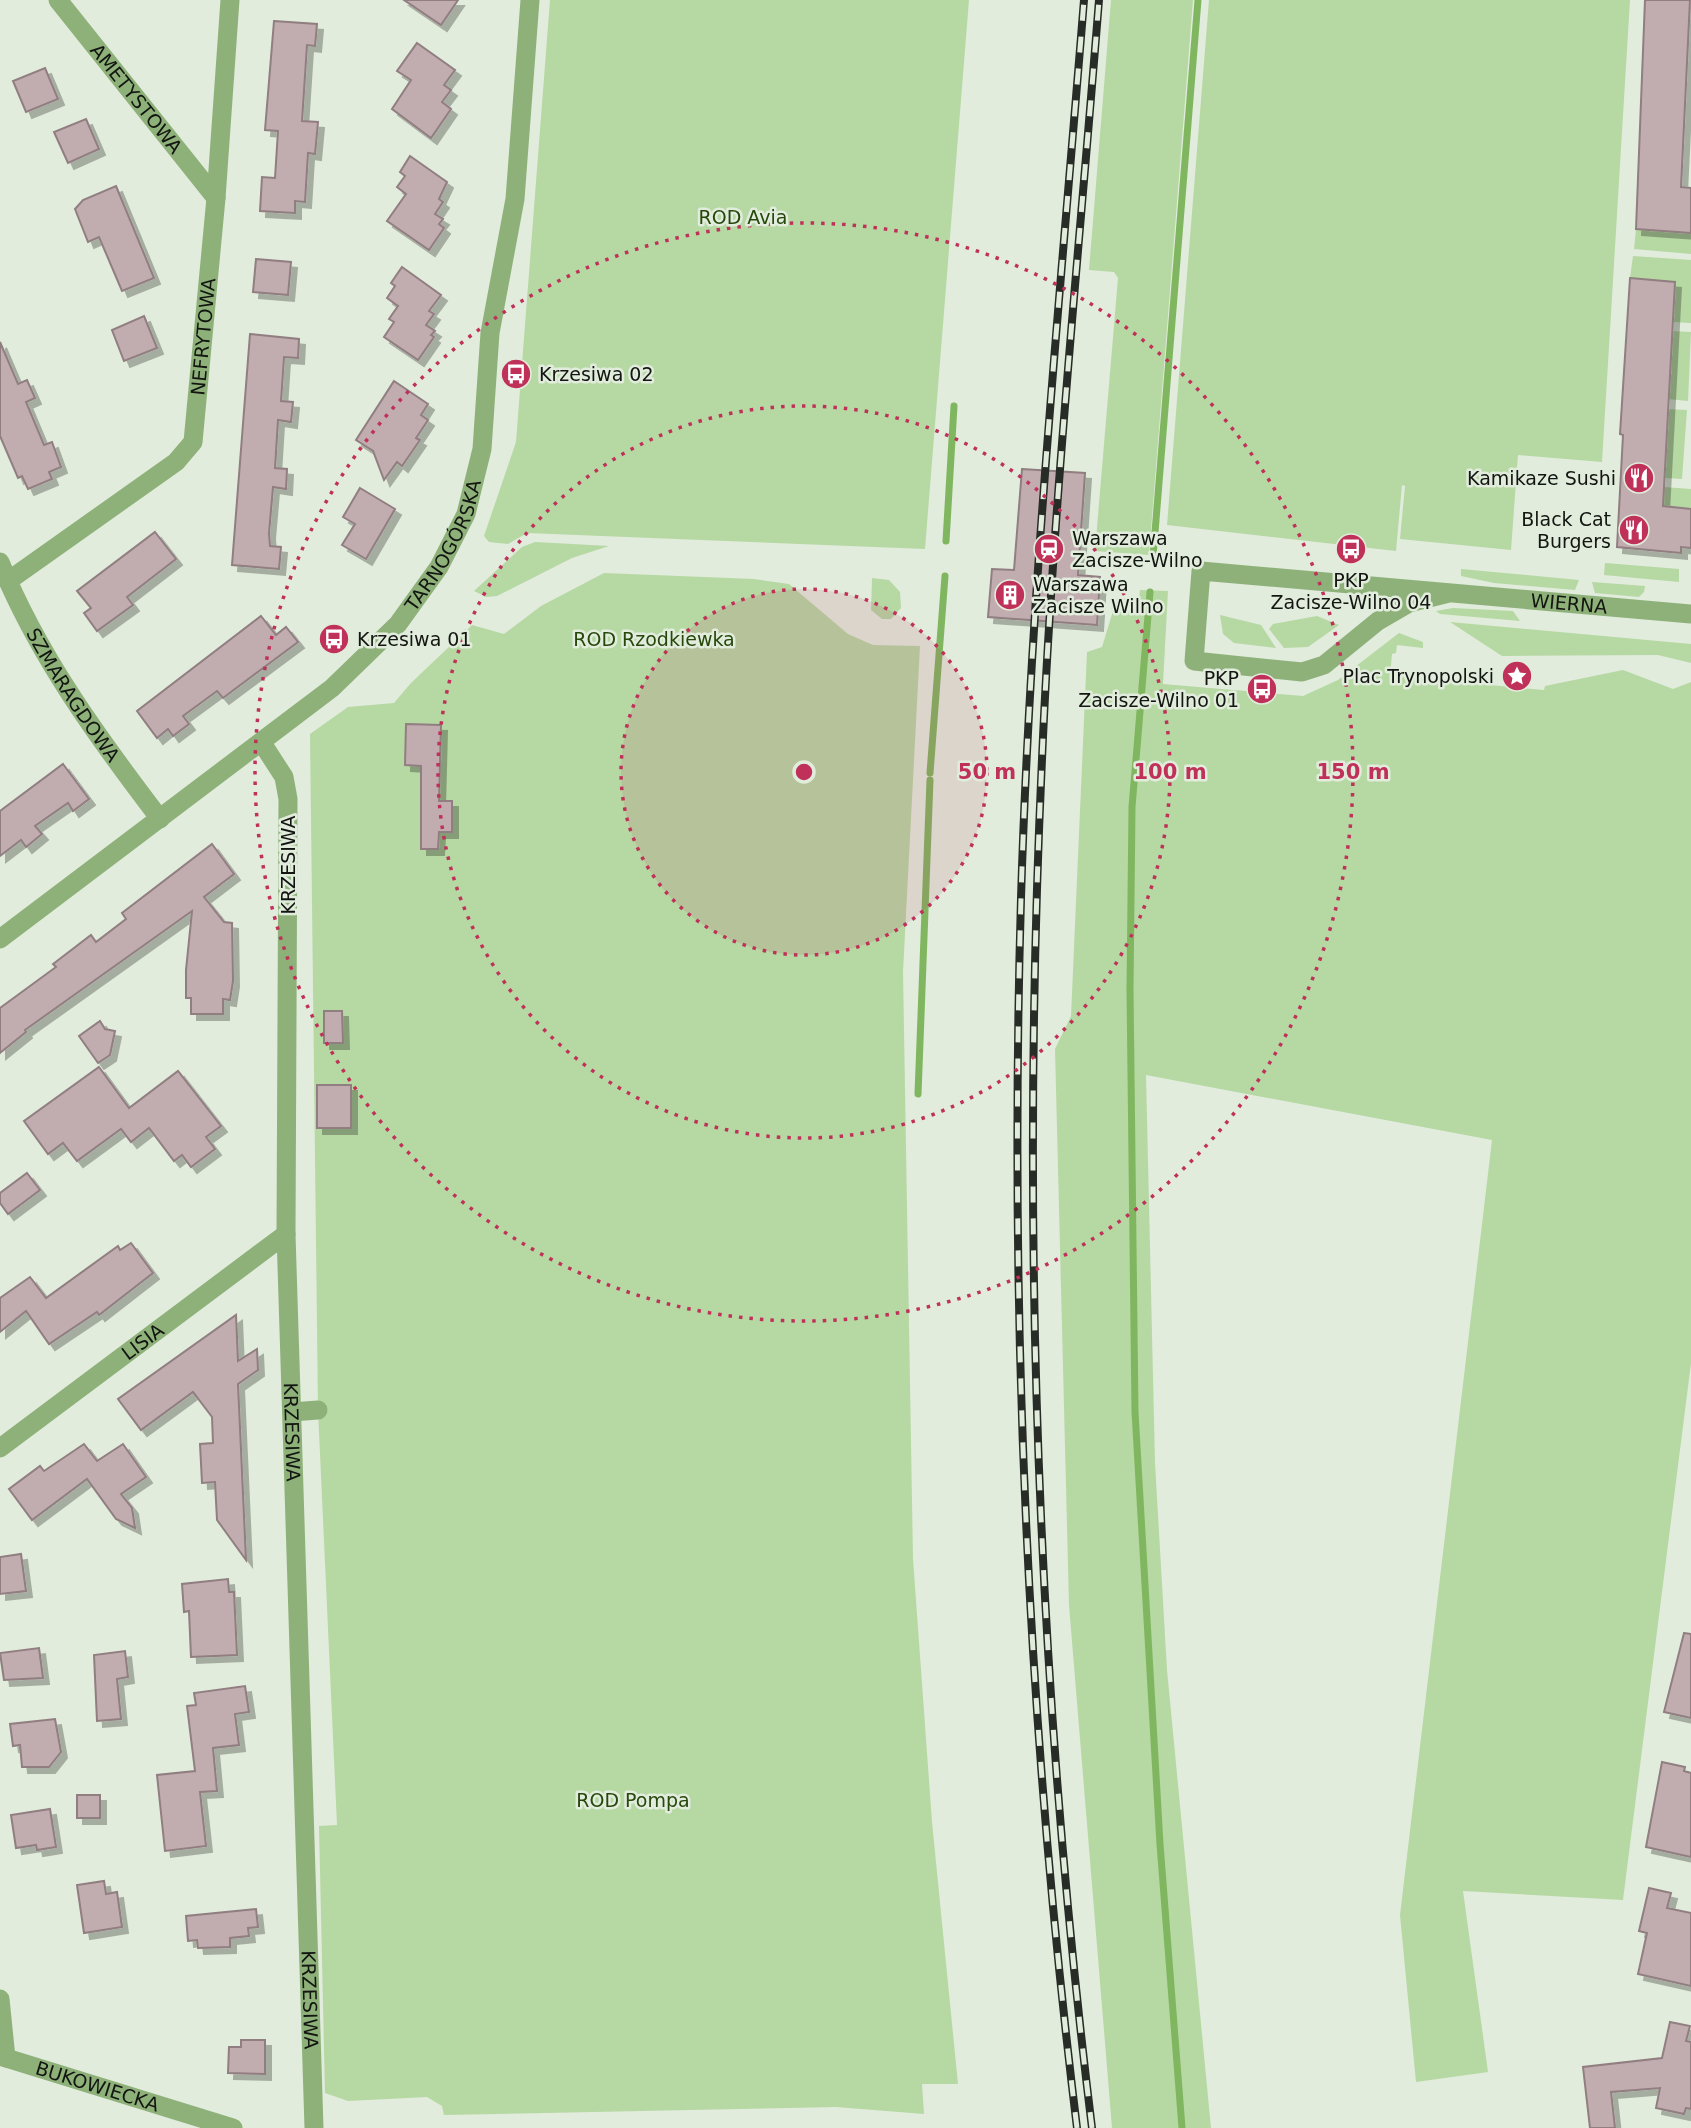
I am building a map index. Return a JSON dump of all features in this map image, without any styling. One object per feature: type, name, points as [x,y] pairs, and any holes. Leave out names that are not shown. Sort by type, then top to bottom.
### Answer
[{"type":"street","name":"AMETYSTOWA","points":[[58,0],[216,198]]},
{"type":"street","name":"NEFRYTOWA","points":[[8,581],[176,462],[193,442],[216,198],[230,0]]},
{"type":"street","name":"TARNOGÓRSKA","points":[[0,939],[262,743],[349,673],[398,624],[439,567],[466,514],[482,449],[490,333],[514,210],[530,0]]},
{"type":"street","name":"SZMARAGDOWA","points":[[0,562],[33,632],[71,696],[160,819]]},
{"type":"street","name":"WIERNA","points":[[1449,593],[1409,603],[1378,621],[1324,665],[1302,672],[1194,661],[1200,571],[1691,614]]},
{"type":"street","name":"KRZESIWA","points":[[262,743],[284,777],[288,799],[286,1234],[314,2128]]},
{"type":"street","name":"LISIA","points":[[0,1448],[286,1234]]},
{"type":"street","points":[[292,1412],[318,1410]]},
{"type":"street","points":[[0,1999],[3,2057]]},
{"type":"street","name":"BUKOWIECKA","points":[[3,2057],[233,2128]]},
{"type":"green space","name":"ROD Avia","points":[[550,0],[969,0],[925,549],[527,533],[508,544],[489,542],[484,536],[516,442]]},
{"type":"green space","points":[[1111,0],[1193,0],[1149,555],[1095,551],[1118,278],[1114,272],[1089,270]]},
{"type":"green space","points":[[1209,0],[1630,0],[1602,462],[1518,455],[1511,550],[1400,539],[1405,486],[1402,485],[1396,551],[1167,525]]},
{"type":"green space","points":[[1636,229],[1691,233],[1691,254],[1634,249]]},
{"type":"green space","points":[[1633,256],[1691,260],[1691,323],[1672,322],[1675,282],[1630,278]]},
{"type":"green space","points":[[1671,331],[1691,332],[1688,401],[1668,399]]},
{"type":"green space","points":[[1667,409],[1687,410],[1682,479],[1665,478]]},
{"type":"green space","points":[[1664,487],[1691,489],[1691,509],[1663,506]]},
{"type":"green space","points":[[535,542],[609,546],[572,558],[497,596],[486,597],[474,591],[522,547]]},
{"type":"green space","points":[[1605,563],[1679,569],[1679,582],[1604,575]]},
{"type":"green space","points":[[1461,569],[1579,580],[1575,590],[1494,583],[1461,576]]},
{"type":"green space","name":"ROD Pompa","points":[[604,573],[754,579],[789,584],[848,634],[873,645],[920,646],[903,972],[913,1559],[932,1822],[958,2084],[922,2084],[924,2114],[836,2107],[444,2115],[442,2106],[427,2097],[348,2101],[325,2093],[319,1826],[337,1825],[318,1410],[310,734],[348,707],[394,703],[411,683],[472,625],[504,634],[541,606]]},
{"type":"green space","points":[[872,578],[889,580],[900,592],[901,608],[891,619],[882,619],[871,610]]},
{"type":"green space","points":[[1592,582],[1645,586],[1639,597],[1595,593]]},
{"type":"green space","points":[[1140,590],[1168,591],[1163,684],[1303,696],[1338,680],[1399,633],[1423,642],[1423,648],[1397,645],[1396,653],[1392,654],[1390,676],[1544,690],[1545,686],[1623,670],[1673,689],[1691,682],[1691,1363],[1623,1900],[1463,1891],[1488,2072],[1416,2082],[1400,1915],[1492,1140],[1146,1075],[1155,1463],[1167,1670],[1211,2128],[1112,2128],[1069,1605],[1055,1049],[1071,1016],[1087,652],[1102,647],[1117,598],[1139,599]]},
{"type":"green space","points":[[1453,608],[1513,611],[1520,621],[1440,614],[1436,611]]},
{"type":"green space","points":[[1220,615],[1261,625],[1276,648],[1234,643],[1223,634]]},
{"type":"green space","points":[[1317,616],[1339,625],[1308,647],[1284,648],[1269,629],[1273,624]]},
{"type":"green space","points":[[1450,622],[1691,644],[1691,663],[1658,655],[1502,656]]},
{"type":"building","points":[[404,0],[458,0],[441,25]]},
{"type":"building","points":[[1645,0],[1690,0],[1681,187],[1691,188],[1691,233],[1636,229]]},
{"type":"building","points":[[274,21],[317,24],[315,46],[307,45],[302,121],[318,122],[315,154],[308,153],[305,202],[295,201],[295,213],[260,211],[262,177],[275,178],[278,131],[265,130]]},
{"type":"building","points":[[417,43],[455,70],[444,85],[451,90],[442,102],[451,109],[431,138],[392,109],[411,80],[397,71]]},
{"type":"building","points":[[45,68],[58,99],[26,112],[13,81]]},
{"type":"building","points":[[86,119],[99,149],[68,163],[54,132]]},
{"type":"building","points":[[410,156],[447,182],[439,199],[443,202],[435,214],[443,219],[439,224],[444,228],[429,250],[387,221],[406,194],[397,187],[405,176],[400,172]]},
{"type":"building","points":[[116,186],[154,278],[122,291],[99,237],[88,242],[75,209],[83,200]]},
{"type":"building","points":[[256,259],[291,262],[288,295],[253,292]]},
{"type":"building","points":[[402,267],[441,295],[429,311],[434,314],[426,325],[435,331],[431,335],[434,337],[418,360],[384,337],[394,322],[389,319],[398,306],[387,298],[395,286],[391,283]]},
{"type":"building","points":[[1630,278],[1675,282],[1663,506],[1691,509],[1691,548],[1681,547],[1681,553],[1617,547],[1623,435],[1620,434]]},
{"type":"building","points":[[144,316],[157,348],[124,361],[112,330]]},
{"type":"building","points":[[250,334],[299,339],[298,358],[284,357],[281,401],[293,402],[291,422],[278,420],[275,468],[287,469],[286,489],[273,487],[269,533],[270,546],[281,547],[279,569],[232,565]]},
{"type":"building","points":[[0,342],[18,384],[27,380],[35,398],[26,402],[44,445],[52,442],[61,467],[49,472],[52,479],[28,489],[22,476],[18,478],[0,436]]},
{"type":"building","points":[[394,381],[428,404],[421,415],[428,420],[416,438],[420,440],[402,466],[397,462],[384,480],[373,451],[356,440]]},
{"type":"building","points":[[1022,469],[1085,473],[1078,575],[1100,577],[1097,625],[988,617],[992,569],[1014,570]]},
{"type":"building","points":[[360,488],[395,509],[366,559],[342,545],[355,524],[343,517]]},
{"type":"building","points":[[155,532],[176,559],[127,597],[133,605],[97,631],[84,613],[91,608],[77,591]]},
{"type":"building","points":[[261,616],[276,635],[286,627],[298,642],[223,698],[217,691],[183,716],[189,724],[173,736],[168,729],[157,738],[137,711]]},
{"type":"building","points":[[406,724],[441,725],[439,801],[452,801],[452,832],[439,832],[438,849],[421,849],[421,766],[405,765]]},
{"type":"building","points":[[63,764],[89,799],[73,811],[68,803],[35,826],[42,834],[26,847],[21,840],[0,856],[0,811]]},
{"type":"building","points":[[212,844],[234,874],[204,897],[224,922],[232,923],[233,981],[230,1000],[223,999],[223,1014],[191,1014],[191,998],[186,998],[192,911],[25,1030],[26,1032],[0,1053],[0,1008],[56,967],[53,964],[91,935],[96,942],[126,919],[122,913]]},
{"type":"building","points":[[324,1011],[342,1011],[343,1043],[324,1043]]},
{"type":"building","points":[[100,1021],[105,1029],[115,1031],[110,1055],[98,1063],[79,1036]]},
{"type":"building","points":[[99,1067],[129,1108],[178,1071],[221,1126],[206,1137],[215,1149],[191,1167],[182,1155],[174,1161],[149,1128],[131,1142],[121,1129],[77,1161],[63,1143],[48,1154],[24,1121]]},
{"type":"building","points":[[317,1085],[351,1085],[351,1128],[317,1128]]},
{"type":"building","points":[[27,1173],[40,1190],[8,1214],[0,1203],[0,1193]]},
{"type":"building","points":[[131,1243],[153,1273],[99,1315],[97,1312],[49,1344],[26,1311],[0,1332],[0,1298],[30,1277],[46,1298],[118,1246],[120,1250]]},
{"type":"building","points":[[236,1315],[238,1361],[257,1349],[258,1370],[238,1384],[246,1560],[217,1520],[215,1482],[202,1483],[200,1444],[213,1443],[212,1417],[193,1392],[141,1430],[118,1399]]},
{"type":"building","points":[[84,1444],[97,1461],[123,1444],[146,1477],[121,1494],[132,1508],[135,1528],[116,1519],[87,1479],[32,1520],[9,1489],[40,1466],[44,1471]]},
{"type":"building","points":[[21,1554],[26,1591],[0,1594],[0,1557]]},
{"type":"building","points":[[228,1579],[229,1592],[234,1592],[237,1655],[191,1657],[189,1611],[184,1612],[182,1584]]},
{"type":"building","points":[[1684,1633],[1691,1634],[1691,1718],[1664,1712]]},
{"type":"building","points":[[39,1648],[43,1678],[4,1680],[0,1653]]},
{"type":"building","points":[[125,1651],[128,1677],[117,1679],[121,1719],[97,1721],[94,1655]]},
{"type":"building","points":[[245,1686],[249,1712],[235,1714],[239,1745],[213,1748],[217,1791],[200,1792],[206,1846],[165,1851],[157,1775],[195,1771],[187,1706],[196,1705],[194,1693]]},
{"type":"building","points":[[55,1719],[61,1752],[49,1767],[22,1767],[20,1745],[13,1746],[10,1724]]},
{"type":"building","points":[[1662,1762],[1685,1767],[1684,1771],[1691,1773],[1691,1857],[1646,1847]]},
{"type":"building","points":[[77,1795],[100,1795],[100,1818],[77,1818]]},
{"type":"building","points":[[50,1809],[56,1847],[37,1850],[36,1845],[16,1848],[11,1815]]},
{"type":"building","points":[[104,1881],[106,1894],[117,1892],[122,1927],[84,1933],[77,1885]]},
{"type":"building","points":[[1649,1888],[1671,1893],[1667,1908],[1691,1913],[1691,1986],[1638,1974],[1647,1933],[1639,1931]]},
{"type":"building","points":[[256,1909],[258,1927],[248,1928],[249,1936],[230,1938],[230,1947],[198,1948],[197,1940],[188,1941],[186,1916]]},
{"type":"building","points":[[1670,2022],[1690,2026],[1686,2041],[1691,2042],[1691,2109],[1686,2108],[1684,2114],[1656,2108],[1660,2088],[1611,2092],[1615,2128],[1590,2128],[1583,2067],[1662,2058]]},
{"type":"building","points":[[241,2040],[265,2040],[265,2074],[228,2073],[229,2047],[241,2047]]},
{"type":"waterway","points":[[1153,557],[1198,0]]},
{"type":"waterway","points":[[946,541],[954,406]]},
{"type":"waterway","points":[[930,773],[945,576]]},
{"type":"waterway","points":[[1150,592],[1132,807],[1130,989],[1135,1412],[1160,1844],[1182,2128]]},
{"type":"waterway","points":[[918,1094],[930,780]]},
{"type":"railway","points":[[1077,2128],[1045,1821],[1034,1668],[1020,1360],[1018,1052],[1021,898],[1031,673],[1084,0]]},
{"type":"railway","points":[[1092,2128],[1073,1958],[1046,1616],[1038,1445],[1033,1102],[1036,930],[1047,664],[1099,0]]},
{"type":"place","name":"Krzesiwa 02","points":[[516,374]]},
{"type":"place","name":"Kamikaze Sushi","points":[[1639,478]]},
{"type":"place","name":"Black Cat Burgers","points":[[1634,530]]},
{"type":"place","name":"Warszawa Zacisze-Wilno","points":[[1049,549]]},
{"type":"place","name":"PKP Zacisze-Wilno 04","points":[[1351,549]]},
{"type":"place","name":"Warszawa Zacisze Wilno","points":[[1010,595]]},
{"type":"place","name":"Krzesiwa 01","points":[[334,639]]},
{"type":"place","name":"Plac Trynopolski","points":[[1517,676]]},
{"type":"place","name":"PKP Zacisze-Wilno 01","points":[[1262,689]]},
{"type":"park label","name":"ROD Rzodkiewka","points":[[654,639]]}]
